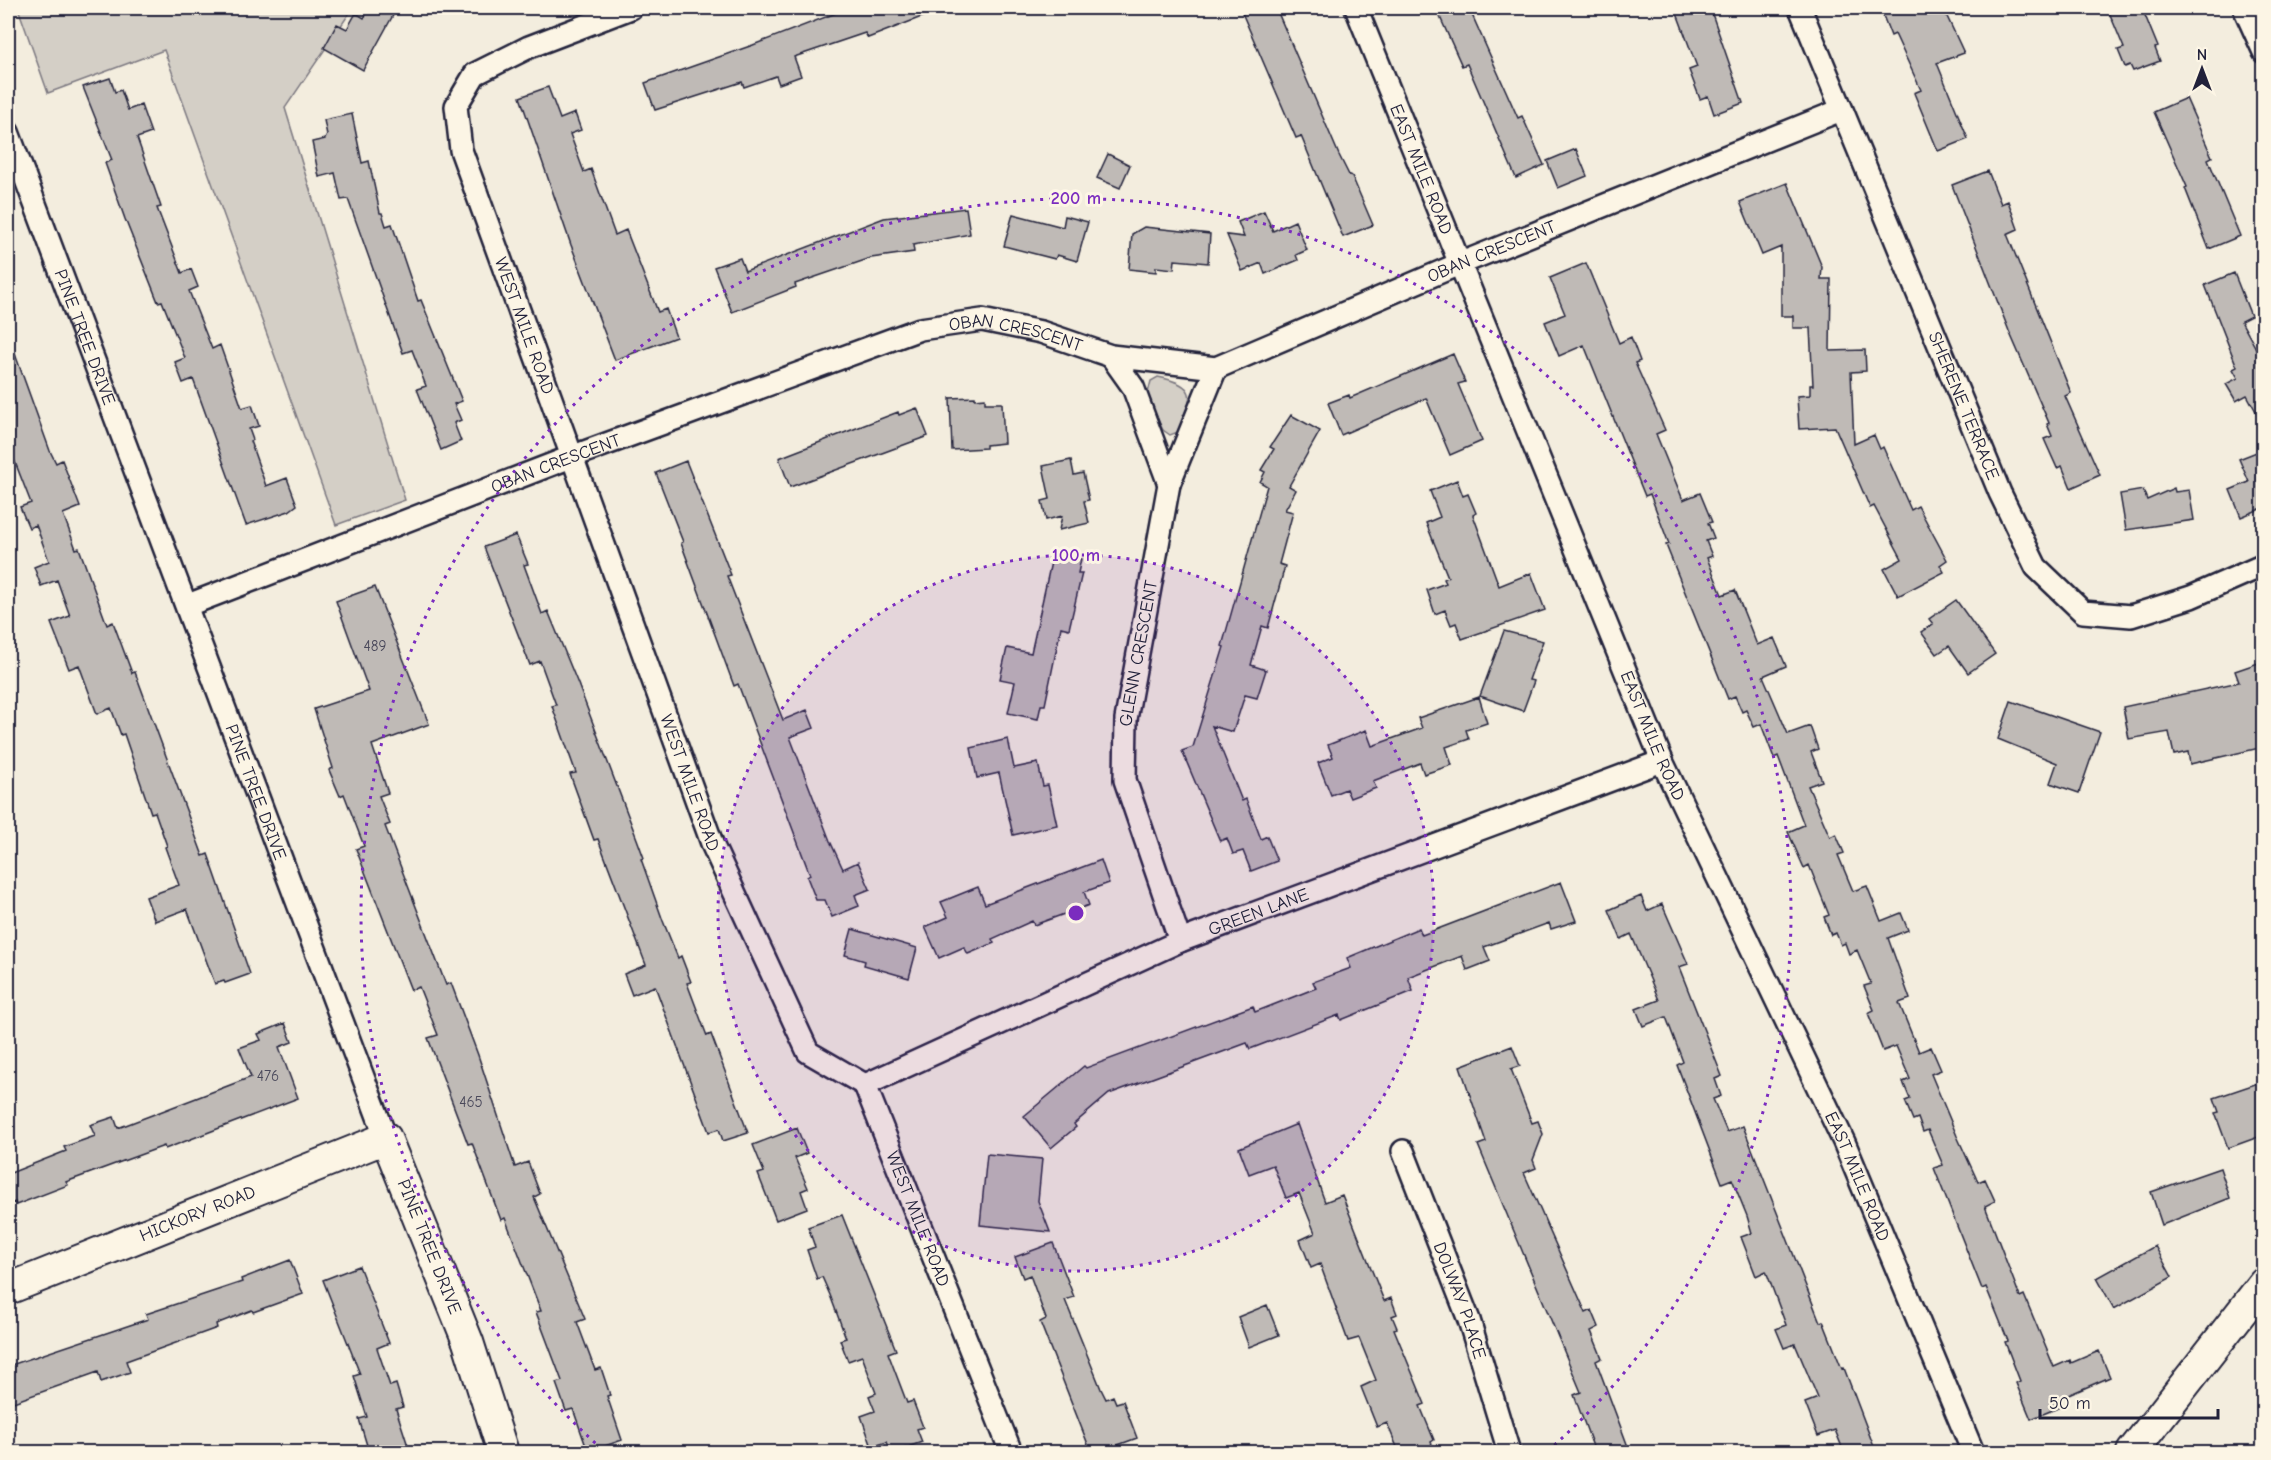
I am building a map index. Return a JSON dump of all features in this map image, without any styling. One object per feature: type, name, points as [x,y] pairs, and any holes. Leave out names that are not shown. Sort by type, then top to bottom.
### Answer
[{"type":"street","name":"WEST MILE ROAD","points":[[631,8],[529,47],[475,74],[456,106],[461,150],[713,846],[808,1052],[865,1085],[1011,1452]]},
{"type":"street","name":"EAST MILE ROAD","points":[[1356,8],[1662,760],[1844,1142],[1973,1452]]},
{"type":"street","name":"SHERENE TERRACE","points":[[1800,8],[2000,493],[2036,567],[2083,612],[2131,615],[2191,597],[2264,565]]},
{"type":"street","points":[[2244,8],[2264,52]]},
{"type":"street","name":"OBAN CRESCENT","points":[[188,605],[571,457],[920,329],[982,320],[1041,332],[1112,356],[1216,368],[1459,264],[1841,110]]},
{"type":"street","name":"PINE TREE DRIVE","points":[[8,132],[188,605],[386,1138],[468,1342],[503,1452]]},
{"type":"street","points":[[1112,356],[1133,387],[1169,484]]},
{"type":"street","name":"GLENN CRESCENT","points":[[1180,940],[1125,780],[1126,719],[1169,484],[1216,368]]},
{"type":"street","name":"GREEN LANE","points":[[865,1085],[1180,940],[1662,760]]},
{"type":"street","name":"HICKORY ROAD","points":[[8,1289],[386,1138]]},
{"type":"street","name":"DOLWAY PLACE","points":[[1403,1151],[1469,1320],[1509,1452]]},
{"type":"street","points":[[2133,1452],[2264,1283]]},
{"type":"shaded area","points":[[18,8],[353,8],[285,108],[405,500],[336,525],[164,50],[48,93]]},
{"type":"shaded area","points":[[1158,377],[1181,385],[1187,389],[1189,395],[1187,410],[1178,432],[1170,435],[1163,430],[1147,397],[1151,381]]},
{"type":"building","points":[[370,8],[397,8],[363,70],[324,48],[337,24],[347,29],[356,13],[364,18]]},
{"type":"building","points":[[849,8],[942,9],[868,38],[865,33],[794,57],[801,76],[779,84],[776,76],[744,87],[742,82],[655,110],[645,83]]},
{"type":"building","points":[[1240,8],[1276,8],[1339,155],[1349,175],[1352,176],[1373,225],[1343,237],[1301,136],[1296,138]]},
{"type":"building","points":[[1436,8],[1469,8],[1518,118],[1522,116],[1544,165],[1516,178],[1467,64],[1462,66]]},
{"type":"building","points":[[1675,8],[1710,8],[1743,103],[1714,114],[1708,96],[1700,99],[1689,70],[1697,67]]},
{"type":"building","points":[[1880,8],[1943,8],[1964,53],[1937,63],[1968,139],[1938,151],[1914,93],[1921,90],[1895,34],[1891,36]]},
{"type":"building","points":[[2122,8],[2142,8],[2158,47],[2155,48],[2160,61],[2133,71],[2130,65],[2125,67],[2118,50],[2124,48],[2109,12]]},
{"type":"building","points":[[110,78],[115,92],[121,90],[128,110],[141,105],[151,133],[137,138],[161,207],[157,208],[182,273],[191,269],[198,287],[189,291],[212,349],[220,345],[242,408],[252,405],[259,426],[249,429],[253,440],[250,441],[266,486],[287,478],[297,505],[289,511],[246,525],[193,379],[183,383],[175,362],[185,358],[162,301],[158,302],[125,219],[105,163],[112,160],[83,87]]},
{"type":"building","points":[[548,87],[560,119],[575,113],[581,130],[570,134],[584,172],[591,169],[615,235],[626,230],[658,312],[666,309],[676,337],[615,360],[571,245],[520,97]]},
{"type":"building","points":[[2186,98],[2212,157],[2208,159],[2240,236],[2209,249],[2185,188],[2187,187],[2154,112]]},
{"type":"building","points":[[352,114],[362,163],[369,161],[380,213],[382,213],[386,226],[392,224],[418,301],[421,300],[462,401],[454,404],[461,420],[454,423],[461,441],[441,450],[417,389],[426,386],[412,350],[403,353],[348,199],[341,200],[335,173],[319,177],[312,142],[325,139],[327,135],[324,120]]},
{"type":"building","points":[[1576,149],[1587,176],[1558,188],[1547,161]]},
{"type":"building","points":[[1108,154],[1130,165],[1120,188],[1097,178]]},
{"type":"building","points":[[1988,171],[2001,204],[2008,201],[2018,229],[2007,234],[2071,393],[2065,396],[2100,475],[2071,488],[2062,466],[2057,468],[2044,439],[2052,436],[2047,424],[2049,423],[2009,331],[1952,185]]},
{"type":"building","points":[[1787,183],[1822,267],[1821,279],[1831,279],[1830,351],[1865,350],[1866,371],[1851,372],[1854,444],[1874,435],[1880,449],[1883,447],[1911,510],[1918,506],[1947,560],[1940,565],[1944,572],[1898,596],[1884,569],[1902,559],[1874,506],[1870,508],[1835,427],[1799,429],[1797,396],[1810,395],[1810,385],[1813,385],[1810,328],[1793,328],[1793,316],[1781,316],[1781,247],[1762,255],[1740,202]]},
{"type":"building","points":[[966,208],[970,234],[913,245],[914,252],[871,258],[795,284],[796,287],[732,312],[714,267],[740,258],[745,271],[884,218]]},
{"type":"building","points":[[1264,211],[1273,231],[1295,221],[1307,250],[1296,255],[1298,260],[1265,274],[1261,263],[1242,271],[1227,235],[1244,237],[1238,222]]},
{"type":"building","points":[[1013,214],[1063,227],[1065,216],[1088,222],[1077,261],[1057,255],[1055,259],[1004,246]]},
{"type":"building","points":[[1144,227],[1210,234],[1208,263],[1175,260],[1174,269],[1156,267],[1156,272],[1129,269],[1132,234]]},
{"type":"building","points":[[1586,263],[1619,343],[1631,337],[1640,361],[1635,363],[1665,430],[1656,434],[1683,500],[1700,493],[1712,522],[1708,523],[1714,538],[1706,541],[1712,556],[1707,558],[1722,595],[1735,590],[1757,645],[1774,638],[1786,666],[1763,676],[1788,734],[1810,726],[1818,749],[1811,752],[1822,781],[1808,786],[1830,837],[1836,834],[1844,853],[1838,855],[1853,891],[1867,886],[1881,921],[1901,913],[1908,930],[1888,938],[1910,999],[1899,1003],[1919,1052],[1931,1047],[1941,1070],[1931,1074],[1978,1182],[1985,1179],[1995,1201],[1985,1206],[2020,1297],[2024,1295],[2054,1367],[2070,1360],[2071,1363],[2099,1351],[2110,1377],[2057,1400],[2060,1407],[2031,1419],[2016,1383],[2020,1381],[2005,1342],[2008,1341],[1986,1287],[1982,1289],[1934,1168],[1943,1165],[1928,1130],[1923,1132],[1918,1118],[1913,1120],[1905,1101],[1910,1099],[1903,1082],[1910,1079],[1896,1046],[1883,1051],[1868,1013],[1874,1010],[1864,986],[1871,984],[1857,950],[1849,954],[1845,943],[1841,945],[1836,933],[1831,935],[1824,917],[1829,915],[1809,865],[1804,868],[1788,832],[1804,825],[1778,756],[1774,758],[1761,724],[1754,727],[1746,710],[1742,712],[1735,696],[1728,699],[1666,545],[1669,544],[1650,494],[1645,496],[1584,345],[1559,356],[1545,322],[1565,314],[1550,278]]},
{"type":"building","points":[[2234,273],[2251,316],[2241,321],[2264,363],[2264,426],[2247,395],[2236,401],[2226,384],[2238,378],[2233,369],[2237,367],[2205,285]]},
{"type":"building","points":[[8,340],[10,340],[50,451],[56,463],[62,460],[80,507],[63,514],[76,549],[79,548],[107,625],[113,622],[132,673],[135,672],[203,856],[208,854],[250,974],[225,983],[224,981],[215,984],[187,909],[155,921],[146,897],[179,885],[165,847],[167,846],[155,812],[151,813],[124,734],[121,735],[111,708],[97,714],[79,665],[69,669],[51,623],[70,616],[57,580],[41,586],[34,567],[49,561],[36,525],[29,528],[20,507],[31,503],[8,444]]},
{"type":"building","points":[[1453,354],[1465,382],[1458,384],[1482,441],[1450,455],[1426,398],[1341,435],[1328,403],[1349,395],[1350,398]]},
{"type":"building","points":[[975,397],[975,399],[985,398],[985,403],[1002,403],[1004,443],[986,445],[986,448],[952,450],[950,398]]},
{"type":"building","points":[[917,408],[928,436],[790,487],[779,458],[898,412],[899,415]]},
{"type":"building","points":[[1291,415],[1320,431],[1289,486],[1296,490],[1285,510],[1293,512],[1279,564],[1285,566],[1268,628],[1262,626],[1251,665],[1266,670],[1257,698],[1245,695],[1233,732],[1212,726],[1242,801],[1246,799],[1261,839],[1267,836],[1277,861],[1251,871],[1243,851],[1233,854],[1227,838],[1220,841],[1182,751],[1193,747],[1224,647],[1222,646],[1267,486],[1260,482],[1265,472],[1261,470],[1274,449],[1270,447]]},
{"type":"building","points":[[2264,449],[2264,516],[2260,509],[2241,517],[2230,490],[2249,482],[2239,459]]},
{"type":"building","points":[[1071,460],[1074,475],[1083,473],[1089,500],[1084,501],[1089,523],[1059,530],[1062,516],[1046,520],[1042,501],[1050,499],[1043,466]]},
{"type":"building","points":[[686,461],[731,575],[727,576],[783,720],[807,710],[814,728],[790,737],[830,841],[843,869],[858,862],[870,889],[855,895],[859,906],[832,917],[825,900],[816,900],[807,877],[810,875],[738,684],[734,686],[656,473]]},
{"type":"building","points":[[1457,480],[1463,496],[1468,494],[1476,513],[1473,515],[1499,586],[1531,573],[1545,610],[1462,639],[1456,623],[1451,625],[1445,610],[1435,614],[1427,590],[1446,583],[1444,579],[1448,577],[1426,523],[1440,517],[1430,491]]},
{"type":"building","points":[[2174,488],[2175,492],[2189,490],[2194,520],[2126,530],[2120,494],[2143,490],[2147,500]]},
{"type":"building","points":[[516,535],[528,564],[524,565],[542,614],[548,611],[578,684],[644,858],[641,859],[663,921],[678,958],[681,956],[691,982],[687,983],[707,1036],[711,1034],[748,1133],[723,1141],[719,1129],[709,1132],[655,986],[632,995],[624,974],[646,965],[598,839],[594,840],[570,774],[576,773],[552,706],[556,705],[540,661],[530,665],[484,547]]},
{"type":"building","points":[[1053,553],[1081,559],[1078,573],[1082,573],[1069,629],[1061,627],[1045,705],[1041,705],[1038,719],[1008,713],[1015,682],[1000,679],[1007,648],[1031,653]]},
{"type":"building","points":[[375,587],[429,724],[372,745],[388,793],[379,796],[390,824],[385,826],[446,985],[451,983],[478,1055],[515,1167],[528,1162],[540,1194],[534,1197],[585,1319],[577,1322],[595,1370],[601,1368],[610,1395],[607,1396],[622,1440],[588,1452],[573,1409],[566,1411],[556,1383],[562,1381],[536,1312],[541,1311],[505,1218],[501,1220],[472,1143],[468,1144],[428,1038],[438,1035],[419,987],[411,990],[356,849],[364,846],[344,794],[340,796],[329,770],[333,768],[314,709],[369,691],[336,601]]},
{"type":"building","points":[[1956,600],[1995,654],[1968,673],[1949,646],[1937,654],[1921,632],[1933,624],[1929,619]]},
{"type":"building","points":[[1504,631],[1543,641],[1529,680],[1534,681],[1523,711],[1480,696]]},
{"type":"building","points":[[2264,661],[2264,747],[2190,764],[2188,752],[2174,755],[2169,732],[2129,739],[2123,707],[2239,682],[2235,671]]},
{"type":"building","points":[[1479,697],[1487,723],[1466,730],[1469,739],[1446,747],[1452,765],[1424,774],[1420,763],[1373,781],[1376,788],[1350,798],[1346,789],[1331,795],[1318,763],[1333,757],[1328,745],[1366,730],[1372,746],[1422,728],[1418,718]]},
{"type":"building","points":[[2011,701],[2100,732],[2079,793],[2050,783],[2057,763],[1998,739]]},
{"type":"building","points":[[1008,739],[1014,768],[1038,763],[1043,786],[1048,785],[1057,825],[1013,835],[999,773],[977,778],[971,748]]},
{"type":"building","points":[[1101,860],[1109,883],[1084,892],[1089,905],[1034,925],[1032,921],[992,939],[994,943],[968,954],[964,947],[939,958],[925,927],[948,917],[941,902],[978,887],[985,904]]},
{"type":"building","points":[[1561,882],[1576,921],[1551,929],[1549,923],[1484,947],[1490,961],[1467,970],[1462,956],[1408,977],[1413,991],[1341,1020],[1339,1015],[1250,1049],[1247,1043],[1109,1094],[1074,1124],[1076,1127],[1051,1148],[1024,1116],[1084,1066],[1086,1068],[1253,1006],[1255,1012],[1316,988],[1313,982],[1351,968],[1347,958],[1419,928],[1422,935]]},
{"type":"building","points":[[1641,896],[1647,911],[1662,904],[1688,964],[1679,967],[1722,1076],[1715,1079],[1721,1096],[1713,1099],[1727,1132],[1743,1126],[1820,1322],[1823,1321],[1842,1369],[1844,1368],[1876,1452],[1844,1452],[1835,1430],[1818,1436],[1805,1403],[1818,1398],[1795,1344],[1784,1348],[1776,1329],[1786,1325],[1766,1271],[1756,1276],[1741,1237],[1752,1233],[1747,1216],[1732,1179],[1722,1183],[1677,1065],[1683,1062],[1666,1017],[1643,1026],[1636,1009],[1659,1000],[1631,934],[1621,939],[1609,910]]},
{"type":"building","points":[[852,929],[917,948],[909,978],[864,965],[865,961],[845,955]]},
{"type":"building","points":[[285,1023],[292,1042],[279,1047],[298,1098],[165,1149],[164,1146],[66,1182],[68,1185],[16,1205],[15,1202],[8,1205],[8,1174],[66,1151],[64,1147],[95,1136],[90,1125],[114,1117],[118,1128],[251,1077],[239,1048],[261,1040],[258,1034]]},
{"type":"building","points":[[1512,1046],[1520,1066],[1511,1069],[1532,1123],[1538,1121],[1543,1134],[1533,1160],[1536,1168],[1524,1173],[1586,1313],[1592,1310],[1599,1327],[1591,1331],[1602,1358],[1596,1361],[1630,1452],[1595,1452],[1574,1395],[1581,1392],[1478,1145],[1486,1142],[1460,1066]]},
{"type":"building","points":[[2264,1081],[2264,1135],[2228,1148],[2215,1113],[2219,1112],[2214,1098]]},
{"type":"building","points":[[1297,1124],[1325,1202],[1342,1195],[1384,1301],[1391,1298],[1397,1314],[1392,1316],[1397,1328],[1394,1329],[1425,1404],[1420,1406],[1434,1440],[1431,1442],[1435,1452],[1399,1452],[1387,1423],[1377,1427],[1361,1387],[1376,1380],[1359,1338],[1348,1341],[1320,1264],[1311,1268],[1300,1240],[1315,1233],[1299,1193],[1286,1198],[1273,1165],[1249,1174],[1239,1148]]},
{"type":"building","points":[[797,1128],[807,1153],[795,1158],[808,1188],[801,1191],[807,1208],[776,1220],[758,1174],[764,1172],[753,1145]]},
{"type":"building","points":[[987,1154],[1042,1159],[1038,1201],[1050,1232],[980,1225]]},
{"type":"building","points":[[2220,1168],[2230,1198],[2162,1225],[2151,1192]]},
{"type":"building","points":[[842,1215],[896,1350],[888,1353],[907,1403],[913,1401],[923,1427],[917,1429],[922,1442],[894,1452],[891,1452],[887,1442],[872,1447],[861,1416],[875,1411],[869,1396],[876,1393],[862,1356],[848,1361],[840,1340],[846,1338],[830,1295],[822,1277],[817,1279],[807,1250],[815,1247],[808,1227]]},
{"type":"building","points":[[1053,1243],[1074,1297],[1065,1300],[1101,1389],[1106,1399],[1113,1396],[1116,1403],[1123,1401],[1137,1438],[1118,1445],[1121,1452],[1091,1452],[1040,1322],[1046,1319],[1030,1275],[1023,1278],[1015,1257]]},
{"type":"building","points":[[2155,1246],[2172,1277],[2114,1309],[2097,1278]]},
{"type":"building","points":[[290,1260],[303,1294],[253,1312],[252,1310],[216,1324],[217,1328],[126,1361],[130,1372],[101,1382],[98,1372],[8,1404],[8,1366],[148,1319],[146,1314],[242,1282],[241,1279]]},
{"type":"building","points":[[359,1266],[389,1343],[377,1348],[390,1386],[396,1384],[403,1407],[396,1409],[410,1452],[369,1452],[359,1419],[367,1417],[354,1376],[360,1374],[323,1280]]},
{"type":"building","points":[[1267,1305],[1279,1335],[1249,1347],[1238,1317]]}]
